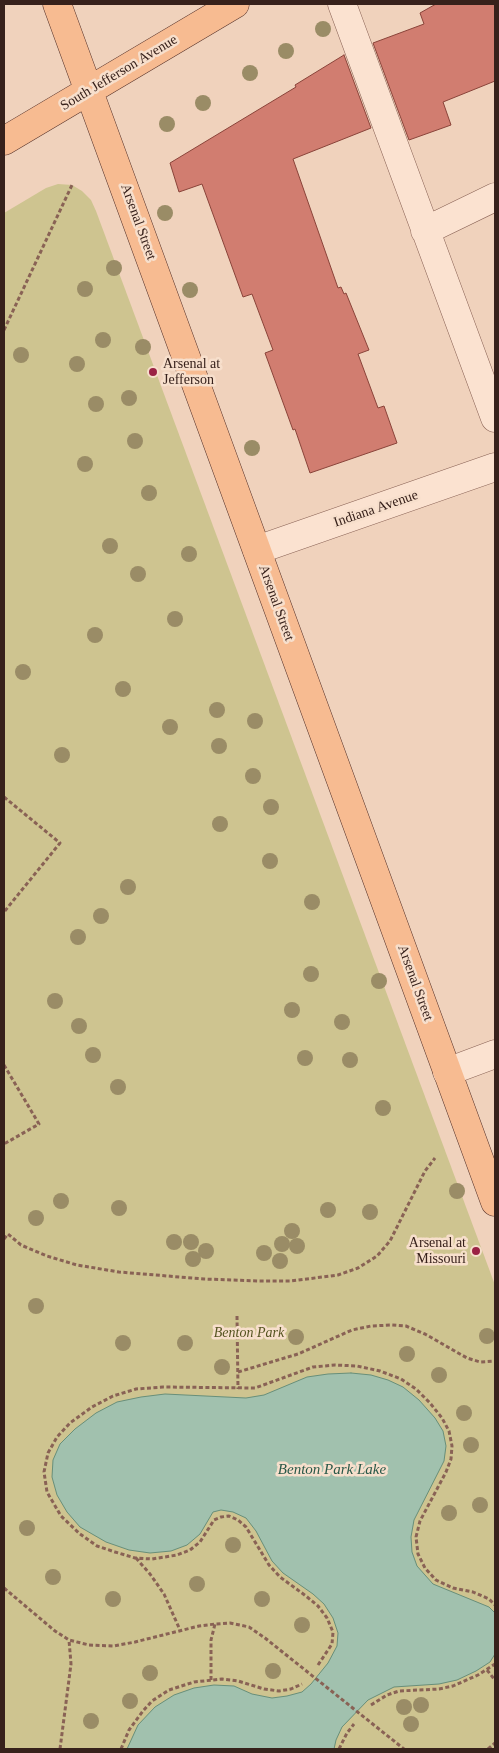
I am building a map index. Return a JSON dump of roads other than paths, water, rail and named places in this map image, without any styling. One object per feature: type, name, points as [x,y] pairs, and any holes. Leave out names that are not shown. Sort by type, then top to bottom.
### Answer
[{"type":"main road","name":"Arsenal Street","points":[[57,4],[495,1202]]},
{"type":"main road","name":"South Jefferson Avenue","points":[[4,141],[235,4]]},
{"type":"street","points":[[342,4],[495,418]]},
{"type":"street","points":[[425,231],[495,197]]},
{"type":"street","name":"Indiana Avenue","points":[[257,550],[495,467]]},
{"type":"street","points":[[447,1072],[495,1054]]},
{"type":"water","name":"Benton Park Lake","points":[[351,1373],[371,1375],[403,1387],[419,1400],[435,1418],[443,1431],[446,1446],[444,1461],[414,1520],[411,1537],[412,1552],[417,1566],[433,1584],[489,1607],[495,1613],[495,1654],[490,1662],[457,1680],[439,1684],[394,1687],[368,1700],[342,1727],[334,1749],[127,1749],[138,1725],[155,1707],[174,1695],[194,1688],[214,1685],[234,1686],[252,1694],[272,1698],[302,1692],[328,1663],[337,1646],[338,1633],[333,1618],[324,1604],[283,1573],[272,1561],[256,1531],[246,1518],[233,1512],[221,1510],[213,1512],[200,1534],[187,1545],[171,1551],[150,1553],[129,1550],[106,1542],[80,1527],[67,1512],[57,1495],[52,1477],[53,1460],[60,1444],[75,1429],[96,1413],[117,1402],[165,1394],[246,1398],[264,1395],[307,1377]]},
{"type":"place","name":"Arsenal at Jefferson","points":[[153,372]]},
{"type":"place","name":"Arsenal at Missouri","points":[[476,1251]]},
{"type":"park label","name":"Benton Park","points":[[249,1333]]}]
